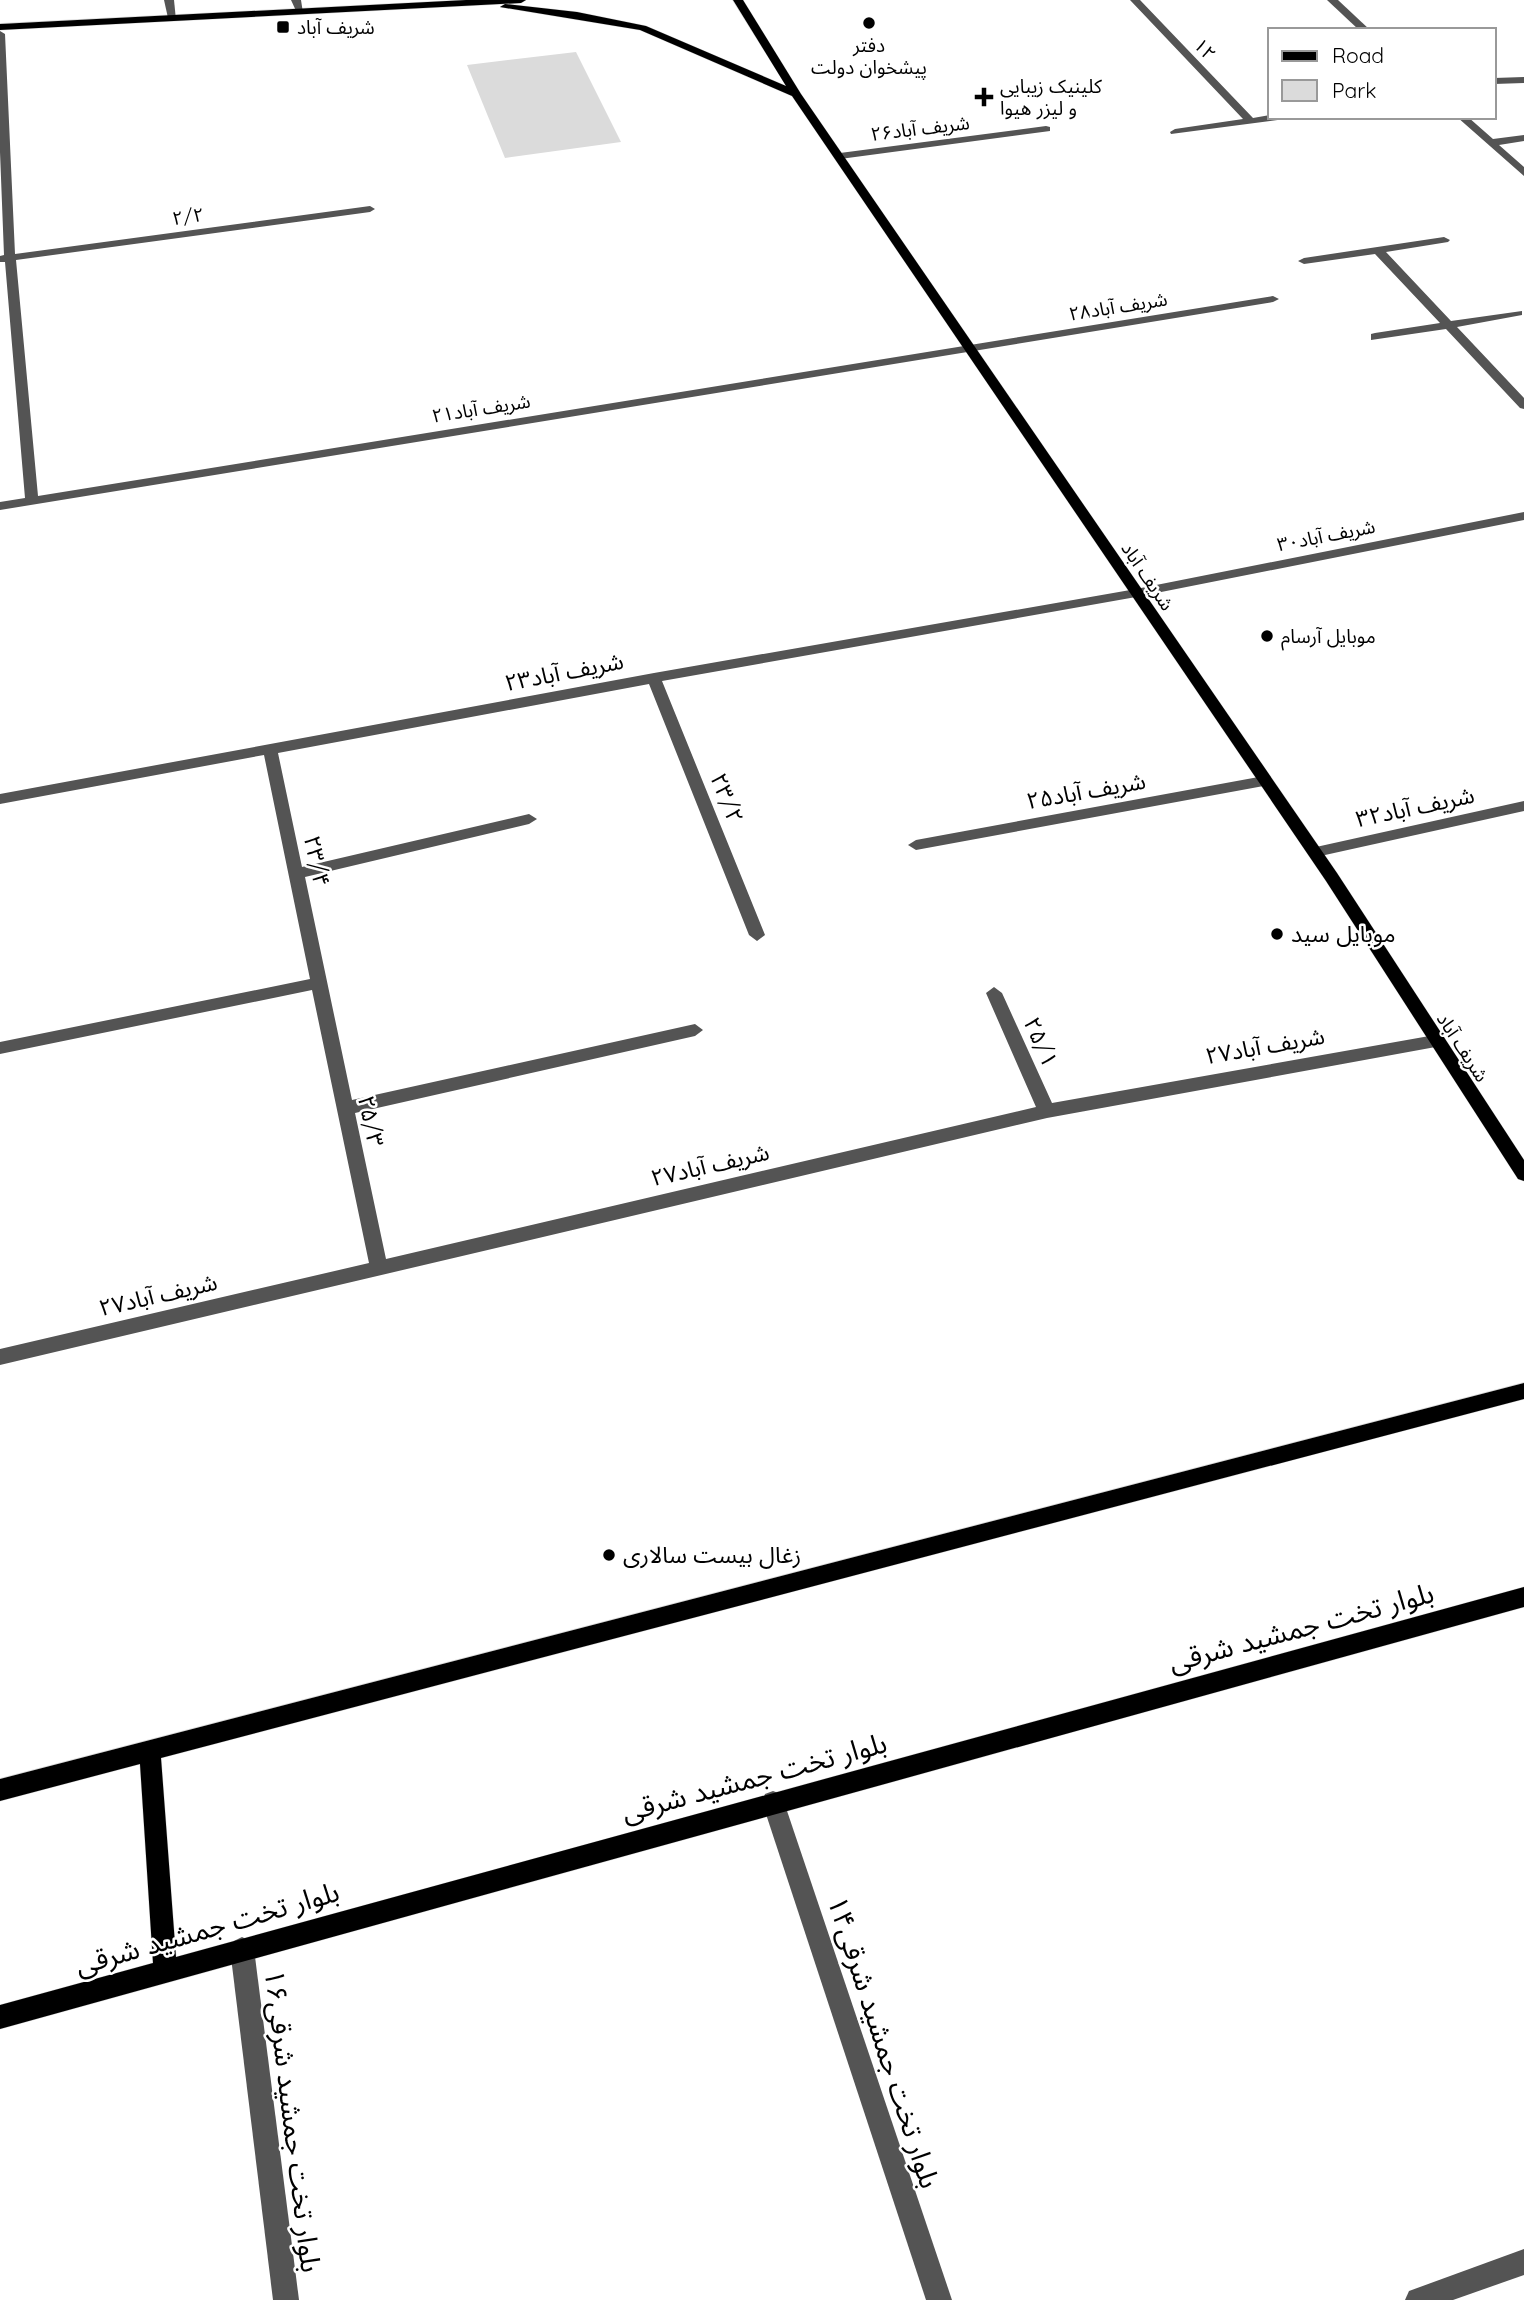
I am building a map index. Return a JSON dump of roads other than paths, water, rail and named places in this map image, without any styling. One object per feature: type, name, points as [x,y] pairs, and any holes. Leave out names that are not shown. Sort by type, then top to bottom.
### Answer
[{"type":"main road","points":[[471,3],[521,0]]},
{"type":"main road","name":"شریف آباد","points":[[738,0],[796,94],[1264,781],[1316,852],[1435,1041],[1524,1174]]},
{"type":"main road","points":[[0,27],[471,3],[577,15],[643,28],[796,94]]},
{"type":"main road","points":[[1506,1147],[1524,1156]]},
{"type":"main road","points":[[0,1790],[1524,1391]]},
{"type":"main road","name":"بلوار تخت جمشید شرقی","points":[[0,2017],[1524,1597]]},
{"type":"main road","points":[[150,1751],[165,1972]]},
{"type":"street","points":[[169,0],[173,18]]},
{"type":"street","points":[[296,0],[300,11]]},
{"type":"street","name":"۱۲","points":[[1135,0],[1250,121]]},
{"type":"street","points":[[1332,0],[1363,28]]},
{"type":"street","points":[[0,34],[5,258],[32,501]]},
{"type":"street","points":[[1496,81],[1524,80]]},
{"type":"street","points":[[1175,132],[1268,119]]},
{"type":"street","points":[[1464,119],[1524,173]]},
{"type":"street","name":"شریف آباد۲۶","points":[[840,156],[1046,129]]},
{"type":"street","points":[[1490,143],[1524,138]]},
{"type":"street","name":"۲/۲","points":[[5,258],[370,209]]},
{"type":"street","points":[[1304,261],[1444,240]]},
{"type":"street","points":[[1378,250],[1524,405]]},
{"type":"street","name":"شریف آباد۲۸","points":[[969,347],[1273,299]]},
{"type":"street","points":[[1375,337],[1518,313]]},
{"type":"street","name":"شریف آباد۲۱","points":[[0,506],[969,347]]},
{"type":"street","name":"شریف آباد۳۰","points":[[1136,593],[1524,516]]},
{"type":"street","name":"شریف آباد۲۳","points":[[0,799],[654,678],[1136,593]]},
{"type":"street","name":"۲۳/۲","points":[[654,678],[757,935]]},
{"type":"street","name":"۲۳/۴","points":[[270,750],[319,983]]},
{"type":"street","name":"شریف آباد۲۵","points":[[916,845],[1264,781]]},
{"type":"street","name":"شریف آباد۳۲","points":[[1316,852],[1524,806]]},
{"type":"street","points":[[296,874],[528,820]]},
{"type":"street","points":[[0,1048],[319,983]]},
{"type":"street","name":"۲۵/۳","points":[[319,983],[379,1268]]},
{"type":"street","name":"۲۵/۱","points":[[994,993],[1047,1111]]},
{"type":"street","points":[[345,1108],[695,1030]]},
{"type":"street","name":"شریف آباد۲۷","points":[[0,1357],[1047,1111],[1435,1041]]},
{"type":"street","name":"بلوار تخت جمشید شرقی۱۴","points":[[773,1802],[939,2300]]},
{"type":"street","name":"بلوار تخت جمشید شرقی۱۶","points":[[242,1949],[286,2300]]},
{"type":"street","points":[[1418,2300],[1524,2262]]},
{"type":"place","name":"دفتر پیشخوان دولت","points":[[869,23]]},
{"type":"place","name":"شریف آباد","points":[[283,27]]},
{"type":"place","name":"کلینیک زیبایی و لیزر هیوا","points":[[984,97]]},
{"type":"place","name":"موبایل آرسام","points":[[1267,636]]},
{"type":"place","name":"موبایل سید","points":[[1277,934]]},
{"type":"place","name":"زغال بیست سالاری","points":[[609,1555]]}]
